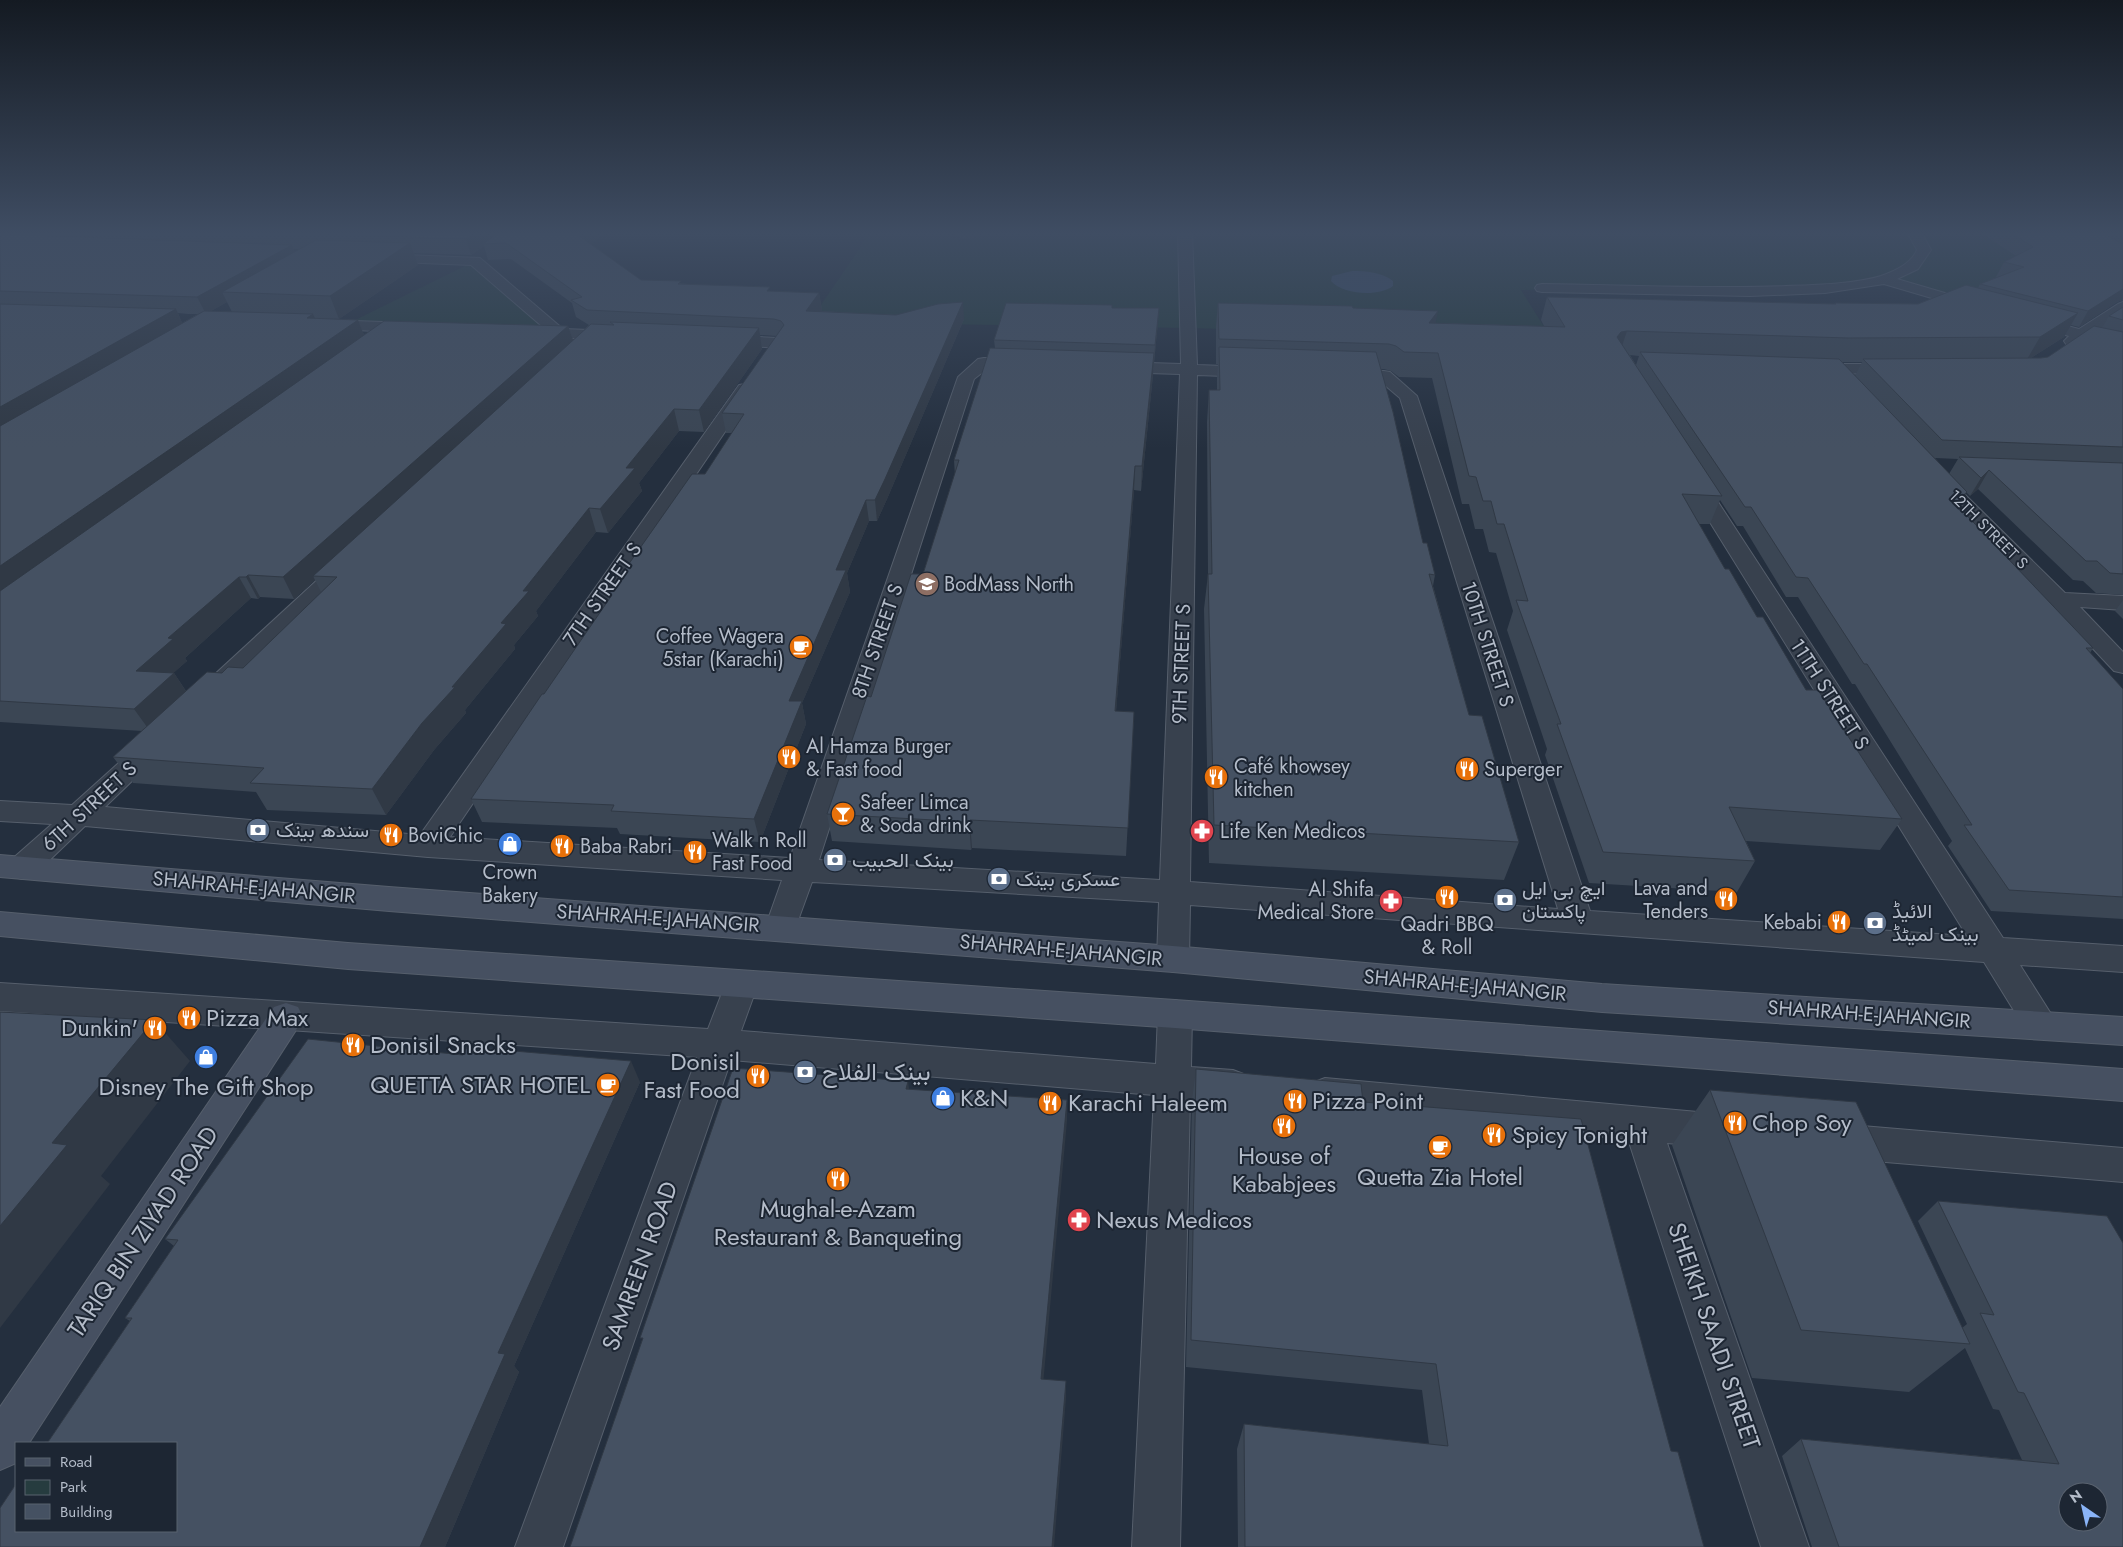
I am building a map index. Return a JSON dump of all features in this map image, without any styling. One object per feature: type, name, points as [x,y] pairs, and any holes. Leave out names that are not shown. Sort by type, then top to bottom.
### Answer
[{"type":"main road","name":"SHAHRAH-E-JAHANGIR","points":[[11,867],[379,898],[1173,959],[1602,998],[2123,1031]]},
{"type":"main road","points":[[0,924],[348,956],[1175,1014],[2123,1085]]},
{"type":"main road","name":"TARIQ BIN ZIYAD ROAD","points":[[0,1447],[286,1017]]},
{"type":"street","points":[[528,304],[559,333]]},
{"type":"street","name":"9TH STREET S","points":[[1173,959],[1189,370],[1187,304]]},
{"type":"street","points":[[1968,304],[1985,309]]},
{"type":"street","points":[[2060,349],[2123,307]]},
{"type":"street","points":[[2023,319],[2123,345]]},
{"type":"street","points":[[306,324],[433,329]]},
{"type":"street","points":[[370,345],[394,327]]},
{"type":"street","points":[[520,332],[632,336]]},
{"type":"street","points":[[572,355],[594,334]]},
{"type":"street","name":"7TH STREET S","points":[[428,846],[766,359],[710,340]]},
{"type":"street","name":"8TH STREET S","points":[[781,928],[966,377],[984,363],[1032,365]]},
{"type":"street","points":[[1101,367],[1267,372]]},
{"type":"street","points":[[1797,368],[1837,370],[1914,369]]},
{"type":"street","points":[[1837,370],[1856,390]]},
{"type":"street","name":"10TH STREET S","points":[[1325,374],[1384,376],[1408,396],[1578,922]]},
{"type":"street","name":"11TH STREET S","points":[[1683,463],[2041,1025]]},
{"type":"street","name":"12TH STREET S","points":[[1955,468],[1922,463],[2059,599],[2123,666]]},
{"type":"street","points":[[195,707],[362,551]]},
{"type":"street","points":[[2059,599],[2123,602]]},
{"type":"street","name":"6TH STREET S","points":[[11,867],[79,815],[166,734]]},
{"type":"street","points":[[0,811],[79,815],[428,846],[1175,892],[1994,951],[2123,958]]},
{"type":"street","name":"SAMREEN ROAD","points":[[539,1547],[740,984]]},
{"type":"street","points":[[0,997],[719,1044],[1173,1080],[1751,1133]]},
{"type":"street","points":[[1156,1547],[1175,1014]]},
{"type":"street","name":"SHEIKH SAADI STREET","points":[[1642,1124],[1785,1547]]},
{"type":"street","points":[[1810,1138],[2117,1172]]},
{"type":"green space","points":[[387,304],[525,304],[559,333],[343,326]]},
{"type":"green space","points":[[821,304],[1530,304],[1551,338],[1187,328],[931,324],[801,334]]},
{"type":"building","points":[[0,304],[176,309],[0,407]]},
{"type":"building","points":[[578,304],[811,304],[806,311],[896,315],[937,304],[962,304],[885,479],[875,500],[866,500],[836,570],[846,570],[789,701],[802,701],[754,819],[611,811],[614,805],[471,799],[612,595],[607,595],[692,474],[705,474],[744,414],[722,413],[784,325],[781,321],[774,319],[587,310]]},
{"type":"building","points":[[1006,304],[1112,305],[1112,308],[1159,308],[1155,345],[994,340]]},
{"type":"building","points":[[1218,304],[1352,306],[1353,308],[1438,311],[1429,323],[1565,327],[1551,304],[2043,304],[2078,313],[2040,337],[1848,338],[1627,331],[1621,332],[1617,337],[1722,496],[1682,494],[1725,569],[1729,569],[1757,617],[1763,617],[1806,690],[1818,690],[1902,819],[1729,807],[1755,861],[1603,852],[1557,724],[1561,724],[1516,600],[1528,601],[1504,524],[1497,524],[1491,501],[1483,501],[1476,477],[1469,476],[1438,353],[1404,352],[1396,346],[1389,344],[1219,339]]},
{"type":"building","points":[[2061,304],[2099,304],[2088,311]]},
{"type":"building","points":[[2123,307],[2123,320],[2109,316]]},
{"type":"building","points":[[204,311],[313,314],[307,318],[358,320],[0,566],[0,426]]},
{"type":"building","points":[[384,321],[568,326],[283,577],[248,575],[246,577],[239,577],[168,638],[173,639],[136,671],[174,673],[134,709],[0,701],[0,591]]},
{"type":"building","points":[[610,322],[759,328],[699,410],[674,409],[626,468],[635,468],[600,509],[589,508],[523,591],[529,591],[501,623],[506,624],[452,687],[455,687],[422,723],[372,789],[250,783],[264,768],[113,757],[207,672],[222,673],[228,667],[243,668],[337,577],[313,576],[591,324],[614,325]]},
{"type":"building","points":[[2094,326],[2123,332],[2123,447],[1942,440],[1863,359],[2048,357]]},
{"type":"building","points":[[1219,347],[1376,352],[1393,412],[1423,543],[1427,543],[1435,575],[1429,574],[1469,715],[1482,716],[1519,842],[1214,825],[1208,574],[1212,574],[1209,390],[1220,390]]},
{"type":"building","points":[[990,348],[1154,353],[1142,466],[1135,466],[1115,711],[1134,712],[1128,828],[827,814],[867,696],[871,697],[911,574],[923,574],[959,460],[954,460]]},
{"type":"building","points":[[1640,352],[1839,359],[1967,492],[1955,503],[2093,648],[2086,648],[2123,689],[2123,897],[2009,890],[1964,825],[1972,825],[1867,664],[1864,664],[1808,578],[1796,577],[1751,507],[1745,507]]},
{"type":"building","points":[[1959,457],[2123,463],[2123,574],[2110,573],[2097,561],[2086,561],[1989,470],[1981,478]]},
{"type":"building","points":[[0,1012],[154,1020],[52,1143],[67,1145],[0,1226]]},
{"type":"building","points":[[308,1039],[463,1055],[467,1047],[631,1061],[498,1353],[505,1354],[420,1547],[0,1547],[0,1508],[15,1486],[15,1532],[178,1532],[178,1442],[48,1442],[132,1318],[125,1318],[178,1240],[165,1239]]},
{"type":"building","points":[[733,1068],[908,1081],[906,1089],[1067,1100],[1041,1379],[1066,1381],[1052,1547],[570,1547],[643,1338],[640,1338]]},
{"type":"building","points":[[1196,1069],[1361,1084],[1363,1102],[1581,1119],[1671,1451],[1678,1452],[1704,1547],[1245,1547],[1244,1424],[1448,1446],[1436,1364],[1191,1340]]},
{"type":"building","points":[[1710,1090],[1856,1102],[1970,1344],[1801,1330]]},
{"type":"building","points":[[1938,1201],[2107,1216],[2123,1243],[2123,1547],[1839,1547],[1801,1439],[2059,1464],[2024,1393],[2018,1392],[1980,1313],[1994,1315]]},
{"type":"place","name":"BodMass North","points":[[927,584]]},
{"type":"place","name":"Coffee Wagera 5star (Karachi)","points":[[801,647]]},
{"type":"place","name":"Al Hamza Burger & Fast food","points":[[789,757]]},
{"type":"place","name":"Superger","points":[[1467,769]]},
{"type":"place","name":"Café khowsey kitchen","points":[[1216,777]]},
{"type":"place","name":"Safeer Limca & Soda drink","points":[[843,814]]},
{"type":"place","name":"سندھ بینک","points":[[258,830]]},
{"type":"place","name":"Life Ken Medicos","points":[[1202,831]]},
{"type":"place","name":"BoviChic","points":[[391,835]]},
{"type":"place","name":"Crown Bakery","points":[[510,844]]},
{"type":"place","name":"Baba Rabri","points":[[562,846]]},
{"type":"place","name":"Walk n Roll Fast Food","points":[[695,852]]},
{"type":"place","name":"بينک الحبيب","points":[[835,860]]},
{"type":"place","name":"عسکری بینک","points":[[999,879]]},
{"type":"place","name":"Qadri BBQ & Roll","points":[[1447,897]]},
{"type":"place","name":"Lava and Tenders","points":[[1726,899]]},
{"type":"place","name":"ایچ بی ایل پاکستان","points":[[1505,900]]},
{"type":"place","name":"Al Shifa Medical Store","points":[[1391,901]]},
{"type":"place","name":"Kebabi","points":[[1839,922]]},
{"type":"place","name":"الائیڈ بینک لمیٹڈ","points":[[1875,923]]},
{"type":"place","name":"Pizza Max","points":[[189,1018]]},
{"type":"place","name":"Dunkin'","points":[[155,1028]]},
{"type":"place","name":"Donisil Snacks","points":[[353,1045]]},
{"type":"place","name":"Disney The Gift Shop","points":[[206,1057]]},
{"type":"place","name":"بینک الفلاح","points":[[805,1072]]},
{"type":"place","name":"Donisil Fast Food","points":[[758,1076]]},
{"type":"place","name":"QUETTA STAR HOTEL","points":[[608,1085]]},
{"type":"place","name":"K&N","points":[[943,1098]]},
{"type":"place","name":"Pizza Point","points":[[1295,1101]]},
{"type":"place","name":"Karachi Haleem","points":[[1050,1103]]},
{"type":"place","name":"Chop Soy","points":[[1735,1123]]},
{"type":"place","name":"House of Kababjees","points":[[1284,1126]]},
{"type":"place","name":"Spicy Tonight","points":[[1494,1135]]},
{"type":"place","name":"Quetta Zia Hotel","points":[[1440,1147]]},
{"type":"place","name":"Mughal-e-Azam Restaurant & Banqueting","points":[[838,1179]]},
{"type":"place","name":"Nexus Medicos","points":[[1079,1220]]}]
